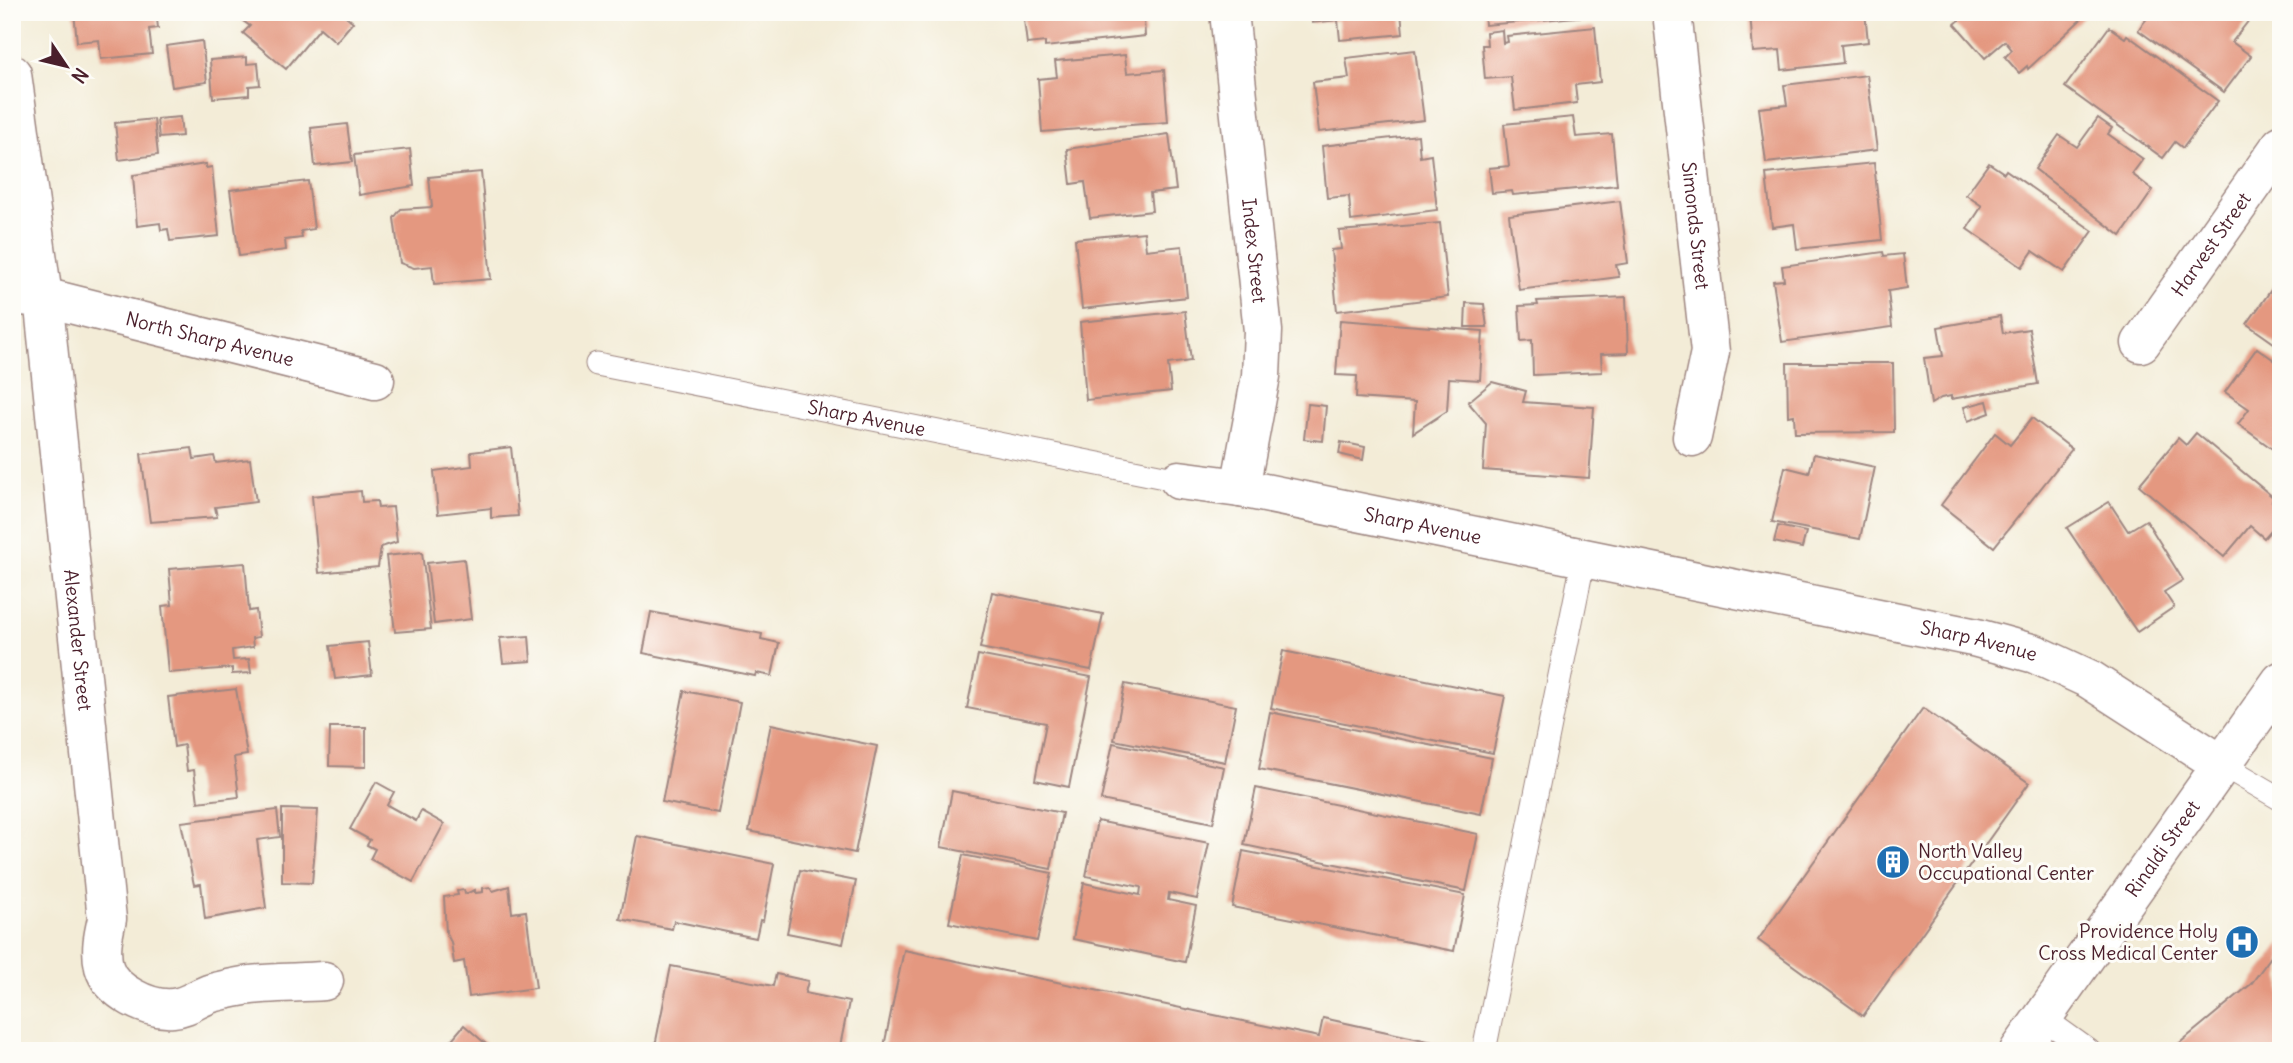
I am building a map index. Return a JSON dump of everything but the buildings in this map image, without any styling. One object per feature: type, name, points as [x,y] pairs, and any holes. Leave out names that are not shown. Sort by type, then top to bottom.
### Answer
[{"type":"street","name":"Index Street","points":[[1229,12],[1263,331],[1261,376],[1240,488]]},
{"type":"street","name":"Simonds Street","points":[[1672,12],[1710,352],[1692,438]]},
{"type":"street","name":"Alexander Street","points":[[12,74],[28,296],[107,919],[101,942],[104,969],[113,981],[133,998],[154,1008],[192,1004],[210,993],[248,986],[324,981]]},
{"type":"street","name":"Harvest Street","points":[[2140,343],[2281,145]]},
{"type":"street","name":"North Sharp Avenue","points":[[28,296],[375,380]]},
{"type":"street","name":"Sharp Avenue","points":[[1179,480],[1240,488],[1977,638],[2035,654],[2089,679],[2221,764]]},
{"type":"street","name":"Rinaldi Street","points":[[2020,1051],[2281,681]]},
{"type":"lane","name":"Sharp Avenue","points":[[597,364],[1179,480]]},
{"type":"lane","points":[[1484,1051],[1584,557]]},
{"type":"lane","points":[[2221,764],[2281,799]]},
{"type":"lane","points":[[2043,1018],[2089,1051]]},
{"type":"place","name":"North Valley Occupational Center","points":[[1893,862]]},
{"type":"place","name":"Providence Holy Cross Medical Center","points":[[2242,942]]}]
